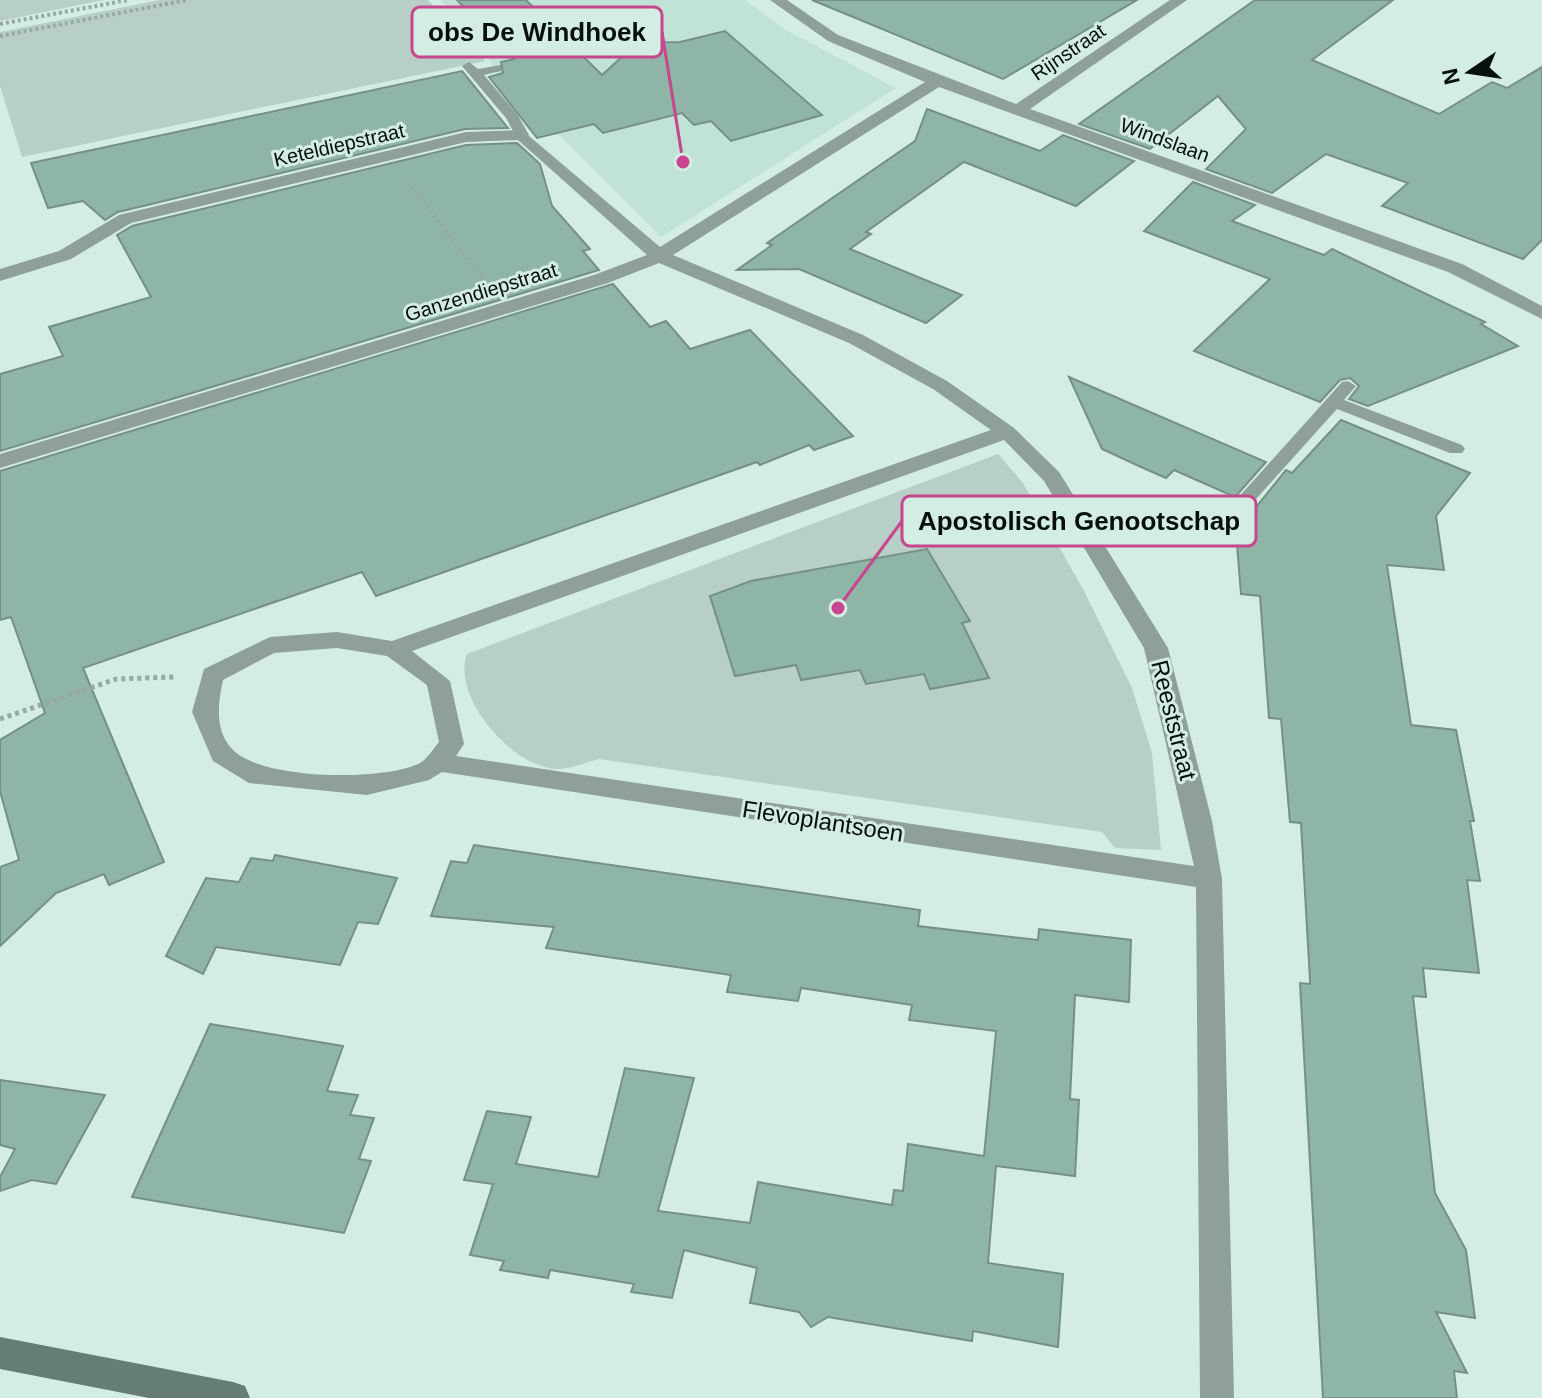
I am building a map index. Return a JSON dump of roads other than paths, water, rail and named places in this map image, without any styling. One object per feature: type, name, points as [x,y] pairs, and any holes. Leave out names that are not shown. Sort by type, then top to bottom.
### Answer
[{"type":"street","name":"Windslaan","points":[[777,0],[833,38],[937,81],[1455,268],[1542,313]]},
{"type":"street","name":"Rijnstraat","points":[[1018,110],[1180,0]]},
{"type":"street","name":"Ganzendiepstraat","points":[[0,461],[601,279],[659,256],[937,81]]},
{"type":"street","name":"Keteldiepstraat","points":[[0,275],[65,255],[125,219],[466,137],[522,135]]},
{"type":"street","points":[[522,135],[659,256]]},
{"type":"street","name":"Reeststraat","points":[[659,256],[856,339],[940,385],[1007,432],[1052,477],[1156,648],[1199,821],[1209,879],[1217,1398]]},
{"type":"street","points":[[393,649],[1007,432]]},
{"type":"street","points":[[337,640],[393,649],[438,681],[452,744],[429,771],[367,786],[258,776],[222,755],[204,712],[212,675],[270,645],[337,640]]},
{"type":"street","name":"Flevoplantsoen","points":[[436,762],[1209,879]]},
{"type":"street","points":[[0,1353],[233,1398]]},
{"type":"lane","points":[[496,68],[473,69],[512,117],[522,135]]},
{"type":"lane","points":[[1089,536],[1223,525],[1348,386]]},
{"type":"lane","points":[[1334,402],[1456,449]]},
{"type":"place","name":"obs De Windhoek","points":[[683,162]]},
{"type":"place","name":"Apostolisch Genootschap","points":[[838,608]]}]
